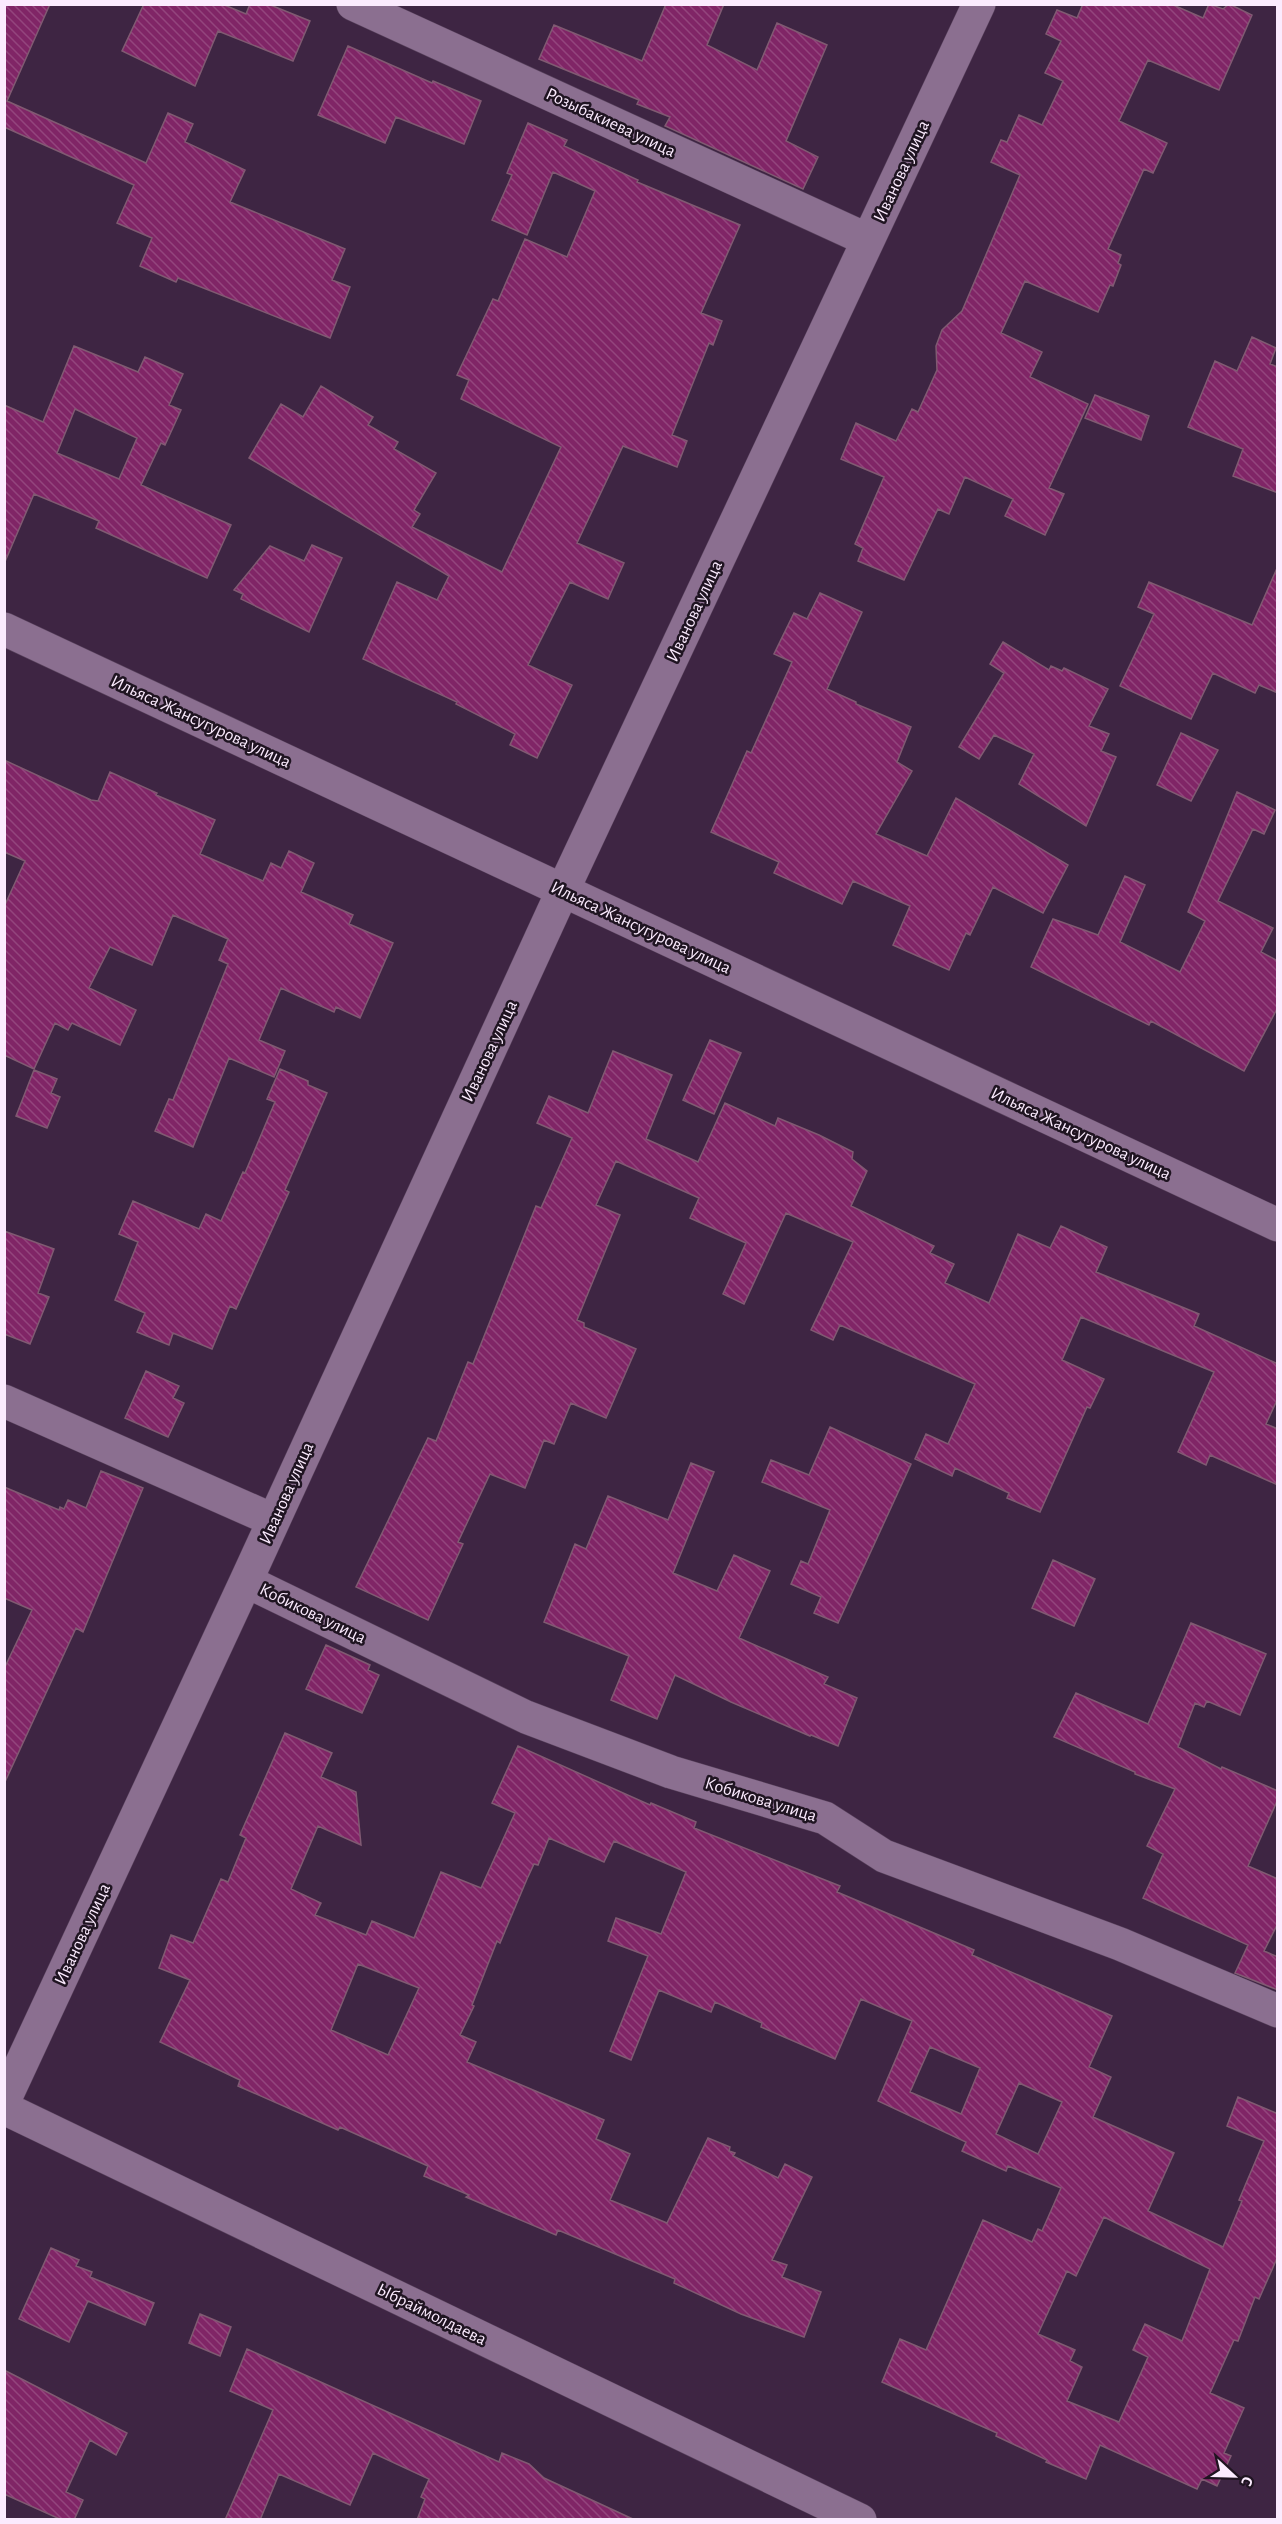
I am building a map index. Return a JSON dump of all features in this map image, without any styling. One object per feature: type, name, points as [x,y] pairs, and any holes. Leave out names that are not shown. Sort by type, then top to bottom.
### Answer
[{"type":"street","name":"Розыбакиева улица","points":[[353,4],[868,240]]},
{"type":"street","name":"Иванова улица","points":[[4,2101],[563,890],[979,4]]},
{"type":"street","name":"Ильяса Жансугурова улица","points":[[4,629],[1278,1225]]},
{"type":"street","points":[[4,1401],[273,1520]]},
{"type":"street","name":"Кобикова улица","points":[[246,1581],[526,1717],[671,1772],[825,1818],[884,1856],[1120,1944],[1278,2011]]},
{"type":"street","name":"Ыбраймолдаева","points":[[4,2108],[860,2520]]},
{"type":"building","points":[[4,4],[50,4],[7,101],[146,163],[168,113],[193,124],[185,142],[245,170],[230,202],[345,249],[332,280],[350,287],[330,338],[178,278],[176,282],[140,266],[152,238],[117,223],[134,185],[4,127]]},
{"type":"building","points":[[144,4],[222,4],[246,14],[250,4],[268,4],[310,21],[293,61],[218,31],[195,86],[122,51]]},
{"type":"building","points":[[666,4],[724,4],[707,45],[757,70],[777,23],[827,45],[786,141],[818,157],[803,189],[665,126],[670,117],[637,104],[639,100],[539,59],[554,25],[642,61]]},
{"type":"building","points":[[1083,4],[1171,4],[1203,18],[1209,4],[1223,9],[1229,4],[1252,15],[1219,90],[1148,60],[1119,121],[1167,143],[1153,173],[1144,169],[1108,249],[1121,255],[1118,263],[1121,265],[1113,286],[1110,285],[1098,312],[1025,281],[1001,333],[1042,352],[1030,377],[1088,404],[1049,488],[1064,494],[1045,535],[1005,516],[1013,499],[965,477],[949,514],[938,509],[904,580],[858,561],[863,548],[855,544],[884,477],[841,459],[856,423],[896,441],[912,409],[918,412],[937,370],[936,346],[942,330],[962,311],[1020,175],[991,162],[1001,140],[1007,142],[1019,115],[1042,125],[1063,81],[1045,73],[1061,41],[1046,34],[1057,10],[1077,18]]},
{"type":"building","points":[[348,46],[432,83],[433,81],[481,101],[464,144],[396,117],[385,143],[318,115]]},
{"type":"building","points":[[528,123],[567,140],[564,146],[638,180],[637,182],[740,225],[701,313],[722,321],[713,345],[709,343],[672,435],[687,441],[677,467],[623,446],[577,543],[624,563],[608,599],[570,582],[528,665],[572,685],[537,758],[510,745],[515,734],[456,704],[457,702],[363,659],[397,582],[437,600],[449,576],[249,458],[281,404],[303,417],[321,386],[373,417],[368,425],[398,442],[394,449],[436,473],[414,510],[420,514],[412,527],[502,572],[561,447],[461,399],[469,380],[457,375],[493,299],[498,301],[525,239],[567,257],[595,191],[553,172],[527,235],[492,220],[512,175],[507,173]]},
{"type":"building","points":[[1252,337],[1276,348],[1270,364],[1278,367],[1278,493],[1233,476],[1243,449],[1188,427],[1215,361],[1237,371]]},
{"type":"building","points":[[74,346],[138,372],[145,357],[183,374],[169,405],[181,410],[165,445],[161,443],[141,485],[231,525],[207,578],[96,528],[99,521],[34,494],[4,564],[4,405],[43,422]],"holes":[[[75,409],[137,438],[119,479],[57,453]]]},
{"type":"building","points":[[1095,395],[1149,416],[1141,440],[1085,418]]},
{"type":"building","points":[[312,545],[342,558],[309,632],[241,599],[243,594],[234,590],[270,546],[304,561]]},
{"type":"building","points":[[1278,566],[1278,693],[1259,685],[1255,693],[1213,673],[1191,719],[1120,686],[1154,614],[1138,607],[1149,582],[1252,625]]},
{"type":"building","points":[[820,593],[862,612],[827,689],[911,727],[897,762],[912,771],[876,834],[927,856],[956,798],[1068,865],[1043,913],[993,887],[970,935],[966,933],[949,970],[893,945],[910,906],[853,881],[842,904],[774,873],[779,862],[711,832],[747,751],[751,753],[792,662],[774,654],[794,613],[807,619]]},
{"type":"building","points":[[1003,642],[1049,670],[1051,666],[1062,671],[1064,668],[1108,689],[1089,726],[1109,734],[1101,751],[1116,757],[1086,826],[1019,784],[1034,754],[994,735],[979,759],[959,747],[1004,673],[990,664]]},
{"type":"building","points":[[1181,733],[1218,750],[1191,801],[1157,785]]},
{"type":"building","points":[[4,760],[91,800],[98,801],[110,772],[215,820],[200,854],[263,881],[271,863],[281,868],[289,851],[314,863],[301,892],[353,915],[349,924],[393,943],[360,1018],[336,1007],[334,1012],[281,988],[259,1040],[285,1051],[274,1077],[229,1058],[193,1147],[155,1131],[169,1099],[173,1100],[228,964],[219,960],[228,939],[173,915],[152,965],[110,947],[89,988],[136,1010],[120,1045],[72,1023],[68,1030],[55,1023],[34,1069],[4,1055],[4,907],[25,861],[4,852]]},
{"type":"building","points":[[1237,792],[1275,810],[1264,834],[1253,829],[1218,901],[1273,928],[1261,952],[1278,961],[1278,1007],[1244,1071],[1151,1021],[1149,1025],[1031,967],[1053,919],[1098,935],[1125,876],[1145,885],[1120,942],[1180,972],[1205,921],[1188,912]]},
{"type":"building","points":[[710,1040],[741,1053],[714,1114],[683,1100]]},
{"type":"building","points":[[613,1051],[672,1075],[646,1139],[698,1162],[725,1103],[775,1126],[778,1118],[819,1135],[853,1152],[852,1159],[867,1171],[851,1206],[934,1246],[930,1253],[954,1264],[945,1283],[989,1303],[1018,1234],[1050,1248],[1061,1226],[1107,1247],[1096,1272],[1199,1314],[1194,1326],[1278,1364],[1278,1398],[1266,1424],[1278,1429],[1278,1485],[1210,1455],[1206,1465],[1178,1452],[1214,1372],[1081,1317],[1062,1360],[1104,1379],[1090,1408],[1087,1407],[1040,1512],[1007,1498],[1009,1493],[955,1468],[952,1476],[915,1459],[926,1434],[948,1444],[975,1384],[840,1325],[833,1340],[811,1330],[853,1242],[786,1213],[744,1304],[723,1294],[746,1243],[690,1218],[699,1198],[616,1161],[596,1205],[620,1215],[577,1320],[584,1323],[584,1327],[636,1349],[606,1418],[571,1403],[554,1444],[544,1440],[525,1488],[490,1474],[458,1542],[463,1544],[428,1620],[356,1587],[428,1438],[436,1441],[468,1362],[473,1364],[536,1206],[541,1208],[572,1138],[537,1123],[549,1096],[588,1113]]},
{"type":"building","points":[[280,1069],[308,1081],[308,1085],[327,1093],[285,1190],[289,1192],[236,1309],[230,1306],[212,1349],[173,1333],[169,1345],[137,1332],[145,1313],[115,1300],[138,1242],[119,1234],[133,1201],[199,1229],[206,1214],[221,1221],[243,1172],[245,1173],[275,1102],[267,1099]]},
{"type":"building","points":[[34,1070],[57,1079],[51,1093],[60,1097],[47,1128],[16,1116]]},
{"type":"building","points":[[4,1231],[54,1249],[38,1293],[49,1297],[30,1344],[4,1334]]},
{"type":"building","points":[[146,1371],[179,1386],[173,1398],[184,1403],[168,1437],[125,1418]]},
{"type":"building","points":[[830,1427],[911,1464],[838,1623],[814,1613],[821,1597],[791,1584],[801,1561],[808,1564],[830,1510],[762,1482],[771,1460],[809,1475]]},
{"type":"building","points":[[691,1463],[714,1472],[673,1573],[717,1591],[734,1555],[770,1571],[739,1638],[828,1677],[824,1684],[857,1698],[838,1746],[731,1702],[675,1675],[657,1719],[611,1700],[629,1656],[544,1622],[575,1544],[586,1549],[608,1496],[668,1520]]},
{"type":"building","points":[[101,1471],[143,1488],[83,1632],[76,1628],[4,1784],[4,1669],[32,1610],[4,1598],[4,1487],[59,1510],[60,1507],[64,1509],[68,1500],[86,1508]]},
{"type":"building","points":[[1053,1560],[1095,1579],[1074,1626],[1032,1608]]},
{"type":"building","points":[[1191,1623],[1266,1654],[1240,1715],[1207,1701],[1204,1707],[1195,1703],[1178,1747],[1221,1769],[1222,1767],[1278,1791],[1278,1799],[1248,1866],[1278,1879],[1278,1923],[1264,1951],[1278,1957],[1278,1990],[1235,1973],[1248,1945],[1143,1898],[1163,1854],[1147,1846],[1175,1789],[1135,1774],[1135,1772],[1054,1737],[1076,1693],[1148,1724]]},
{"type":"building","points":[[326,1645],[370,1665],[368,1670],[379,1675],[362,1713],[306,1689]]},
{"type":"building","points":[[285,1733],[332,1753],[321,1777],[356,1792],[361,1845],[318,1826],[291,1889],[321,1903],[315,1915],[366,1935],[372,1921],[414,1938],[441,1872],[481,1888],[515,1813],[492,1803],[518,1746],[650,1805],[651,1803],[696,1822],[694,1828],[840,1886],[837,1892],[974,1950],[972,1955],[1112,2016],[1089,2067],[1111,2077],[1093,2117],[1174,2153],[1148,2211],[1223,2247],[1242,2201],[1239,2200],[1264,2141],[1227,2126],[1238,2097],[1276,2113],[1278,2110],[1278,2256],[1259,2299],[1255,2297],[1238,2341],[1234,2340],[1210,2393],[1244,2408],[1224,2453],[1231,2456],[1217,2486],[1202,2479],[1197,2489],[1100,2445],[1086,2479],[1046,2462],[1047,2460],[996,2436],[997,2433],[882,2382],[900,2339],[926,2350],[983,2220],[1032,2242],[1038,2229],[1042,2231],[1061,2188],[1008,2166],[1006,2171],[962,2151],[966,2142],[878,2101],[912,2021],[861,1999],[835,2059],[761,2027],[762,2023],[715,2002],[711,2012],[659,1990],[631,2060],[610,2051],[648,1956],[608,1941],[616,1918],[661,1934],[686,1872],[614,1841],[604,1862],[549,1838],[538,1865],[534,1864],[527,1879],[500,1943],[497,1941],[472,2005],[474,2006],[460,2035],[476,2042],[467,2062],[604,2120],[596,2139],[630,2154],[610,2200],[667,2223],[708,2138],[730,2147],[729,2151],[735,2153],[733,2156],[778,2178],[785,2164],[812,2177],[772,2260],[787,2265],[782,2277],[821,2292],[804,2337],[741,2314],[674,2283],[675,2279],[558,2230],[556,2235],[466,2197],[469,2195],[424,2176],[428,2166],[238,2086],[240,2080],[160,2042],[190,1980],[159,1968],[171,1935],[193,1943],[221,1879],[228,1882],[246,1838],[240,1835]],"holes":[[[358,1964],[419,1988],[388,2055],[331,2030]],[[930,2047],[980,2068],[961,2114],[910,2092]],[[1019,2083],[1062,2102],[1038,2154],[996,2134]],[[1104,2217],[1210,2269],[1182,2341],[1145,2324],[1133,2350],[1148,2357],[1119,2422],[1067,2401],[1082,2367],[1070,2361],[1075,2350],[1038,2334],[1067,2271],[1076,2276]]]},
{"type":"building","points":[[51,2248],[79,2260],[76,2266],[92,2272],[90,2277],[154,2303],[145,2325],[88,2301],[69,2342],[19,2319]]},
{"type":"building","points":[[200,2314],[231,2327],[220,2356],[189,2343]]},
{"type":"building","points":[[247,2349],[499,2462],[502,2453],[529,2464],[544,2478],[635,2520],[417,2520],[425,2499],[421,2497],[429,2479],[373,2453],[350,2505],[279,2474],[260,2520],[225,2520],[273,2410],[230,2391]]},
{"type":"building","points":[[4,2370],[127,2433],[116,2455],[90,2440],[66,2492],[83,2500],[74,2520],[62,2520],[4,2494]]}]
